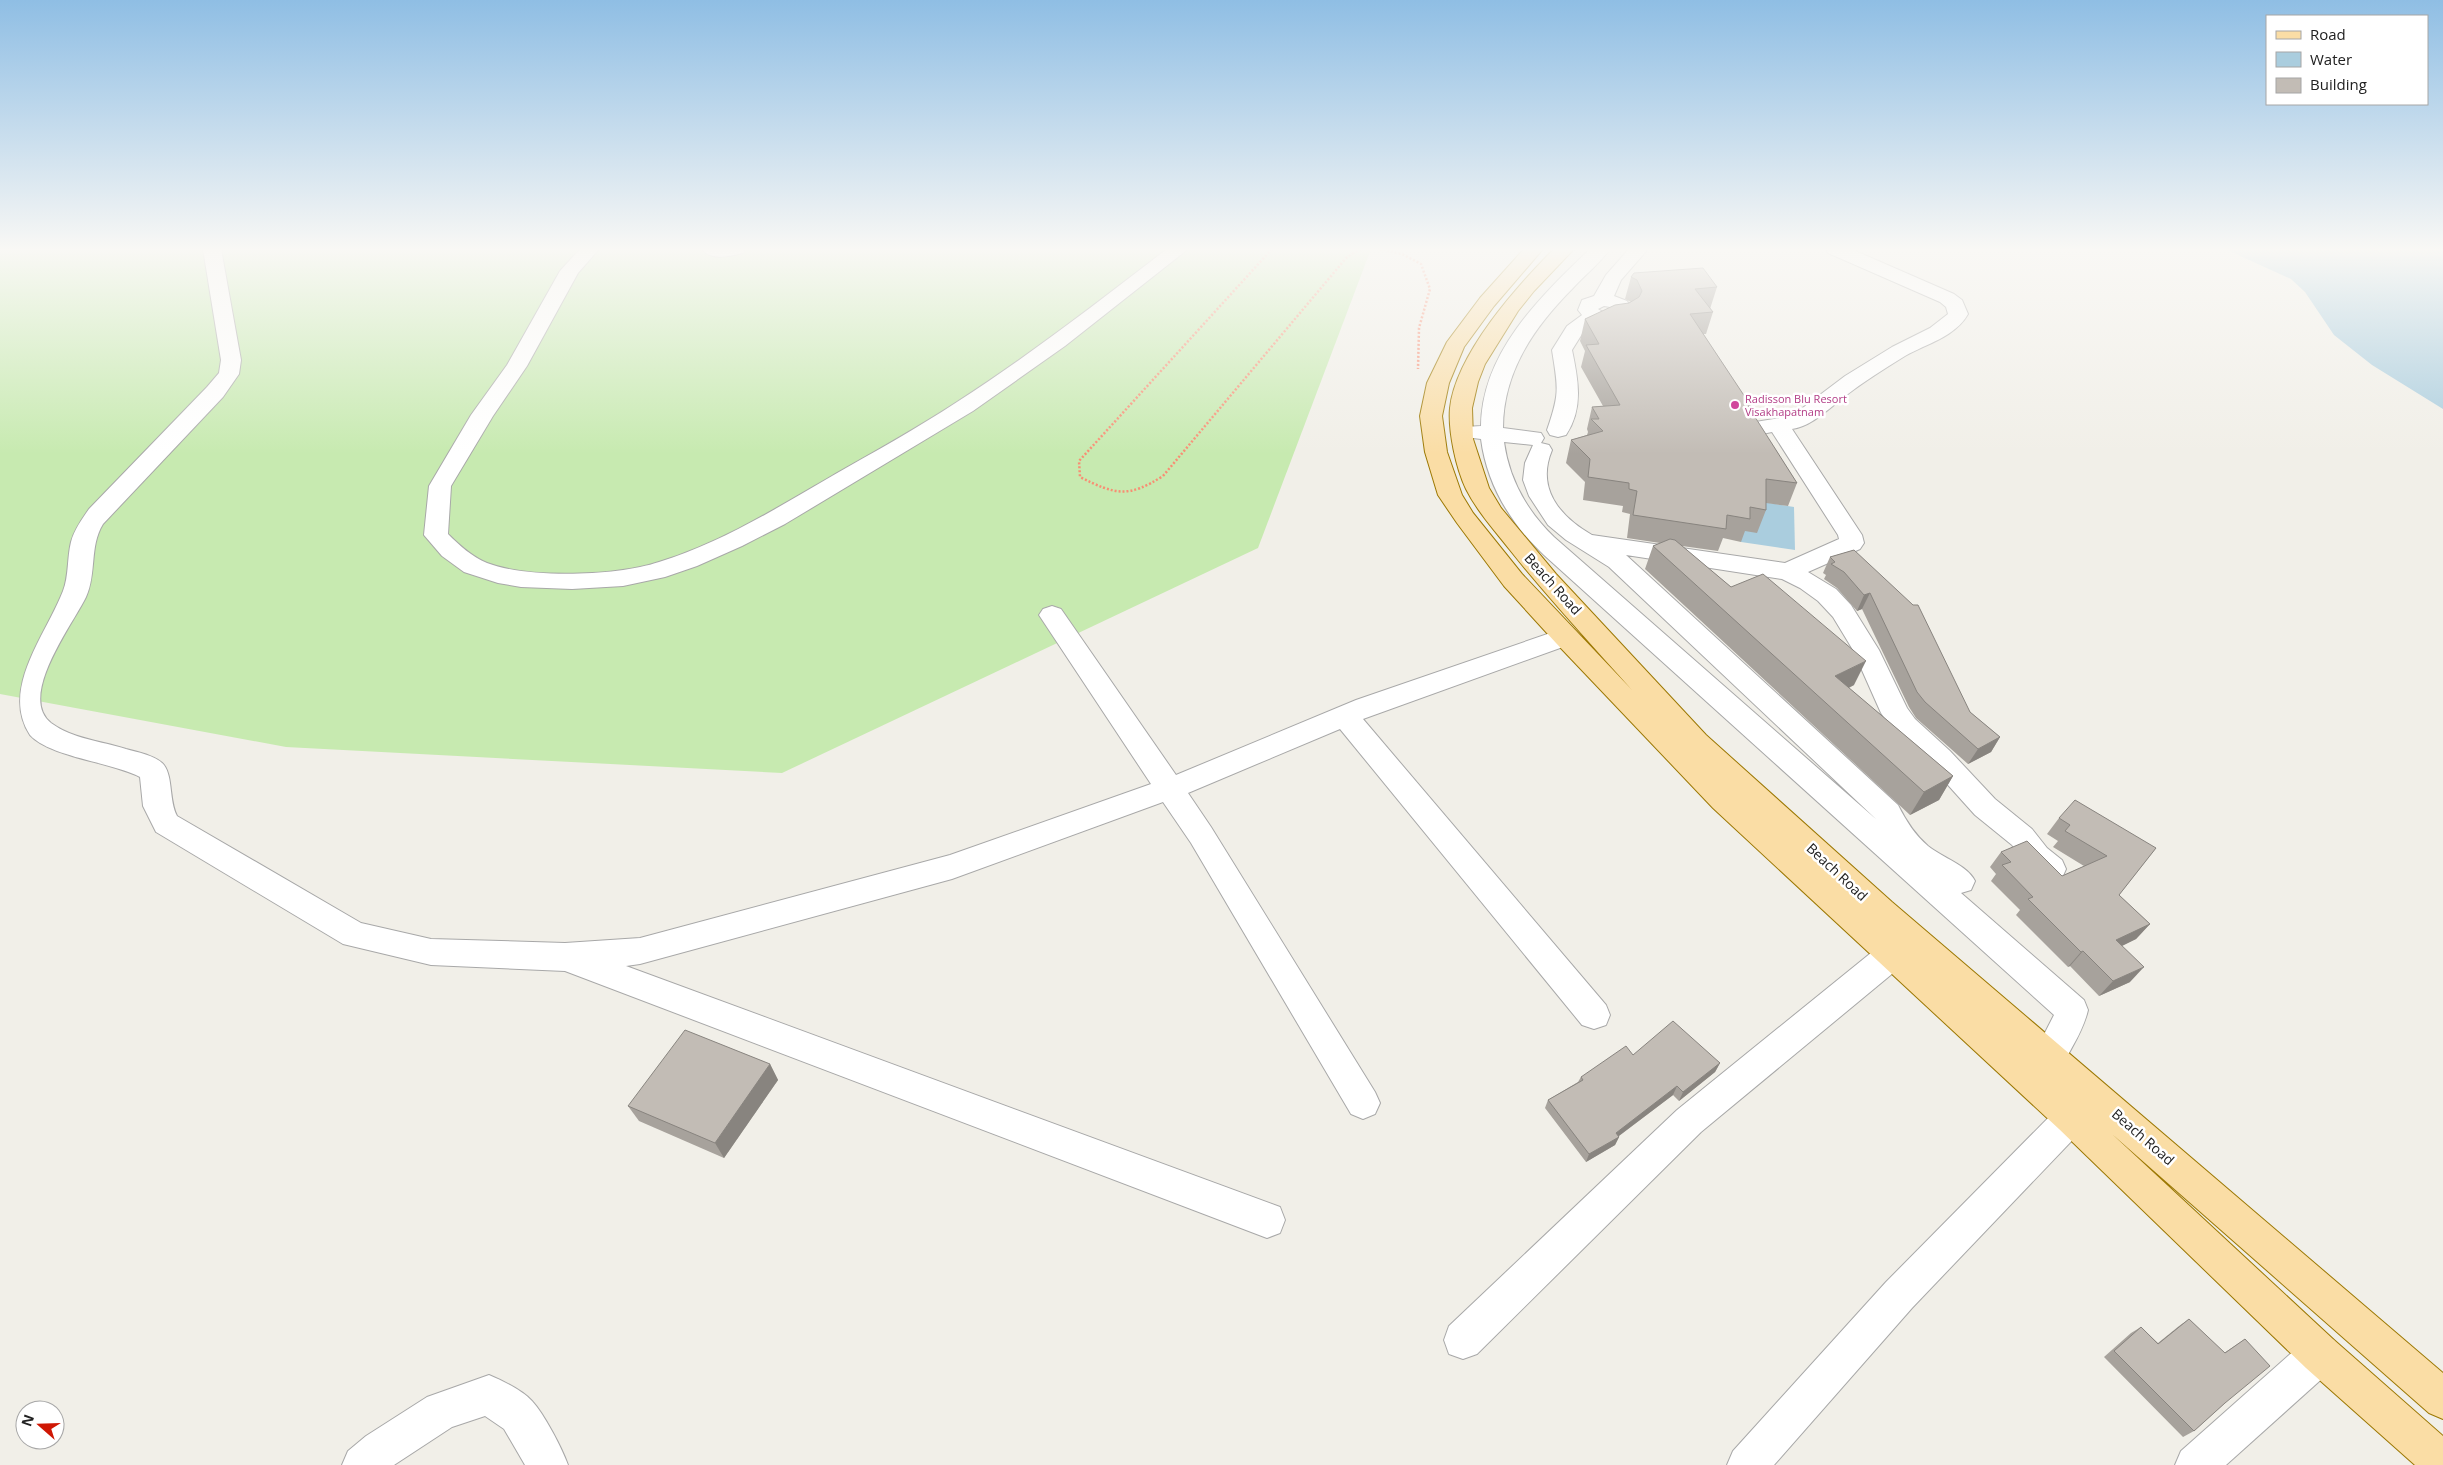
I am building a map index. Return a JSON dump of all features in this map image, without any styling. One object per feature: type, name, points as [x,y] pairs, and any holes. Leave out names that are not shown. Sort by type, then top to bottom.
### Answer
[{"type":"main road","points":[[1475,317],[1454,346],[1438,383],[1431,416],[1436,452],[1450,496],[1513,580],[1564,637],[1723,800],[2071,1118],[2320,1354],[2443,1462]]},
{"type":"main road","name":"Beach Road","points":[[1509,317],[1495,329],[1474,364],[1467,382],[1461,408],[1462,439],[1477,488],[1493,513],[1547,580],[1696,742],[1881,911],[2443,1399]]},
{"type":"street","points":[[224,317],[231,360],[229,374],[215,392],[97,514],[83,538],[76,590],[72,602],[31,665],[23,691],[25,715],[39,729],[58,739],[139,763],[153,771],[157,806],[166,824],[354,935],[431,952],[565,957],[640,951],[952,868],[1188,782],[1345,717],[1564,637]]},
{"type":"street","points":[[544,317],[517,366],[482,415],[440,486],[436,535],[450,551],[479,568],[510,577],[590,581],[630,578],[665,569],[744,538],[933,427],[999,383],[1087,317]]},
{"type":"street","points":[[1528,317],[1502,370],[1495,392],[1491,433],[1496,461],[1505,488],[1534,530],[1682,666],[2072,1010],[2068,1028],[2060,1036],[2050,1056]]},
{"type":"street","points":[[1586,317],[1574,330],[1562,350],[1569,388],[1568,400],[1554,443],[1534,473],[1540,495],[1557,520],[1569,531],[1604,550],[1618,562],[1888,813],[1895,830],[1915,852],[1940,871],[1960,881]]},
{"type":"street","points":[[1787,572],[1852,543],[1850,535],[1768,427],[1798,422],[1852,380],[1898,351],[1937,332],[1956,317]]},
{"type":"street","points":[[1462,431],[1491,433],[1554,443]]},
{"type":"street","points":[[1587,541],[1787,572],[1802,577],[1837,603],[1858,632],[1896,713],[1905,726],[1940,758],[1985,807],[2022,837],[2036,856],[2056,873]]},
{"type":"street","points":[[1052,615],[1201,835],[1363,1103]]},
{"type":"street","points":[[1345,717],[1594,1015]]},
{"type":"street","points":[[1463,1340],[1689,1121],[1893,954]]},
{"type":"street","points":[[565,957],[1267,1220]]},
{"type":"street","points":[[1747,1465],[1899,1295],[2071,1118]]},
{"type":"street","points":[[2195,1465],[2320,1354]]},
{"type":"street","points":[[362,1465],[380,1450],[441,1411],[489,1395],[518,1415],[548,1465]]},
{"type":"path","points":[[1209,317],[1078,461],[1080,477],[1114,494],[1144,489],[1163,476],[1296,317]]},
{"type":"path","points":[[1422,317],[1419,328],[1418,385],[1434,400]]},
{"type":"green space","points":[[0,317],[1345,317],[1258,548],[782,773],[286,747],[0,694]]},
{"type":"water","points":[[2322,317],[2443,317],[2443,409],[2372,365],[2334,335]]},
{"type":"water","points":[[1757,501],[1794,507],[1795,550],[1741,542],[1741,530]]},
{"type":"building","points":[[1588,317],[1692,317],[1751,406],[1748,406],[1797,483],[1766,479],[1766,510],[1750,507],[1750,519],[1727,515],[1726,529],[1633,515],[1637,491],[1629,489],[1629,483],[1588,477],[1590,459],[1571,440],[1603,431],[1591,419],[1599,419],[1592,407],[1620,405],[1586,345],[1599,344],[1585,319]]},
{"type":"building","points":[[1670,539],[1675,540],[1731,587],[1763,574],[1866,661],[1835,676],[1953,776],[1924,792],[1653,546]]},
{"type":"building","points":[[1854,550],[1913,605],[1918,605],[1970,712],[2000,737],[1978,749],[1925,702],[1917,692],[1870,593],[1864,595],[1844,572],[1831,564],[1835,562],[1830,557]]},
{"type":"building","points":[[2075,800],[2156,848],[2119,895],[2150,924],[2116,940],[2144,967],[2113,981],[2028,899],[2033,897],[2002,865],[2011,862],[2001,852],[2027,841],[2062,876],[2107,856],[2065,831],[2070,825],[2059,818]]},
{"type":"building","points":[[1673,1021],[1720,1063],[1683,1092],[1677,1086],[1616,1133],[1619,1137],[1589,1154],[1548,1100],[1583,1080],[1581,1077],[1626,1046],[1633,1055]]},
{"type":"building","points":[[685,1030],[770,1064],[715,1143],[628,1106]]},
{"type":"building","points":[[2189,1319],[2225,1353],[2245,1339],[2270,1366],[2194,1431],[2114,1351],[2141,1327],[2158,1344]]},
{"type":"place","name":"Radisson Blu Resort Visakhapatnam","points":[[1735,405]]}]
